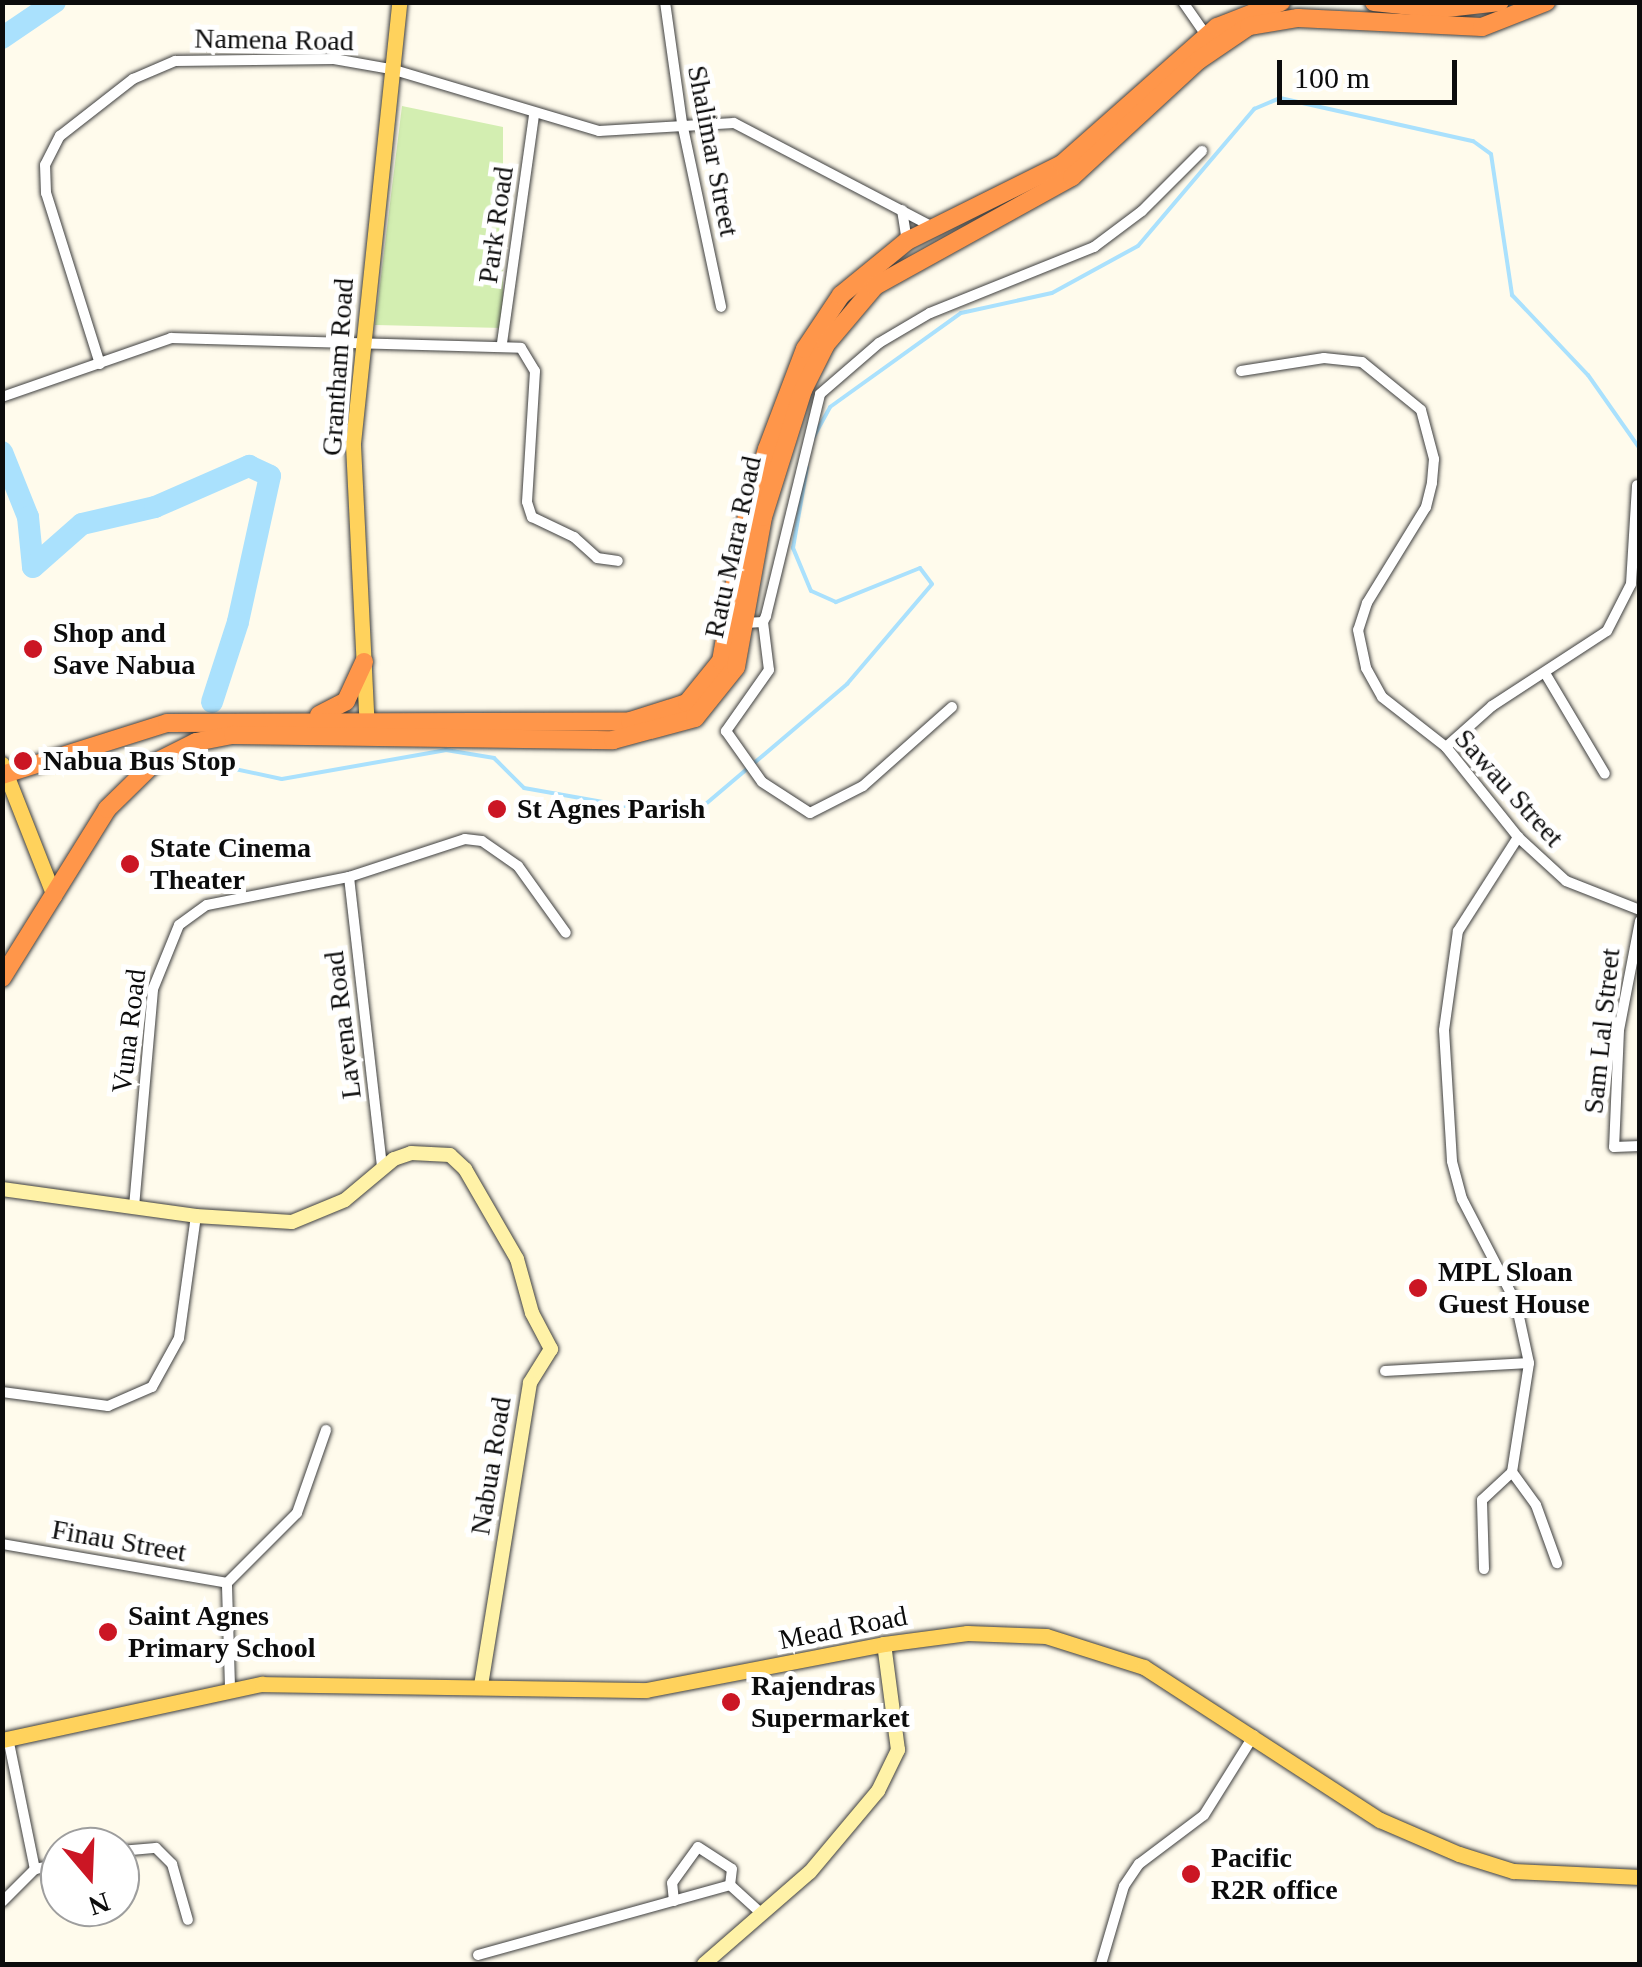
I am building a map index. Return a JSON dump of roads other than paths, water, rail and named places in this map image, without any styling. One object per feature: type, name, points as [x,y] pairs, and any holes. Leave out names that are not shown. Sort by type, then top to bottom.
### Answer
[{"type":"highway","name":"Ratu Mara Road","points":[[2,978],[106,809],[174,750],[213,736],[367,727],[630,720],[687,703],[721,660],[748,510],[805,349],[841,295],[907,242],[1062,164],[1206,35],[1236,16],[1281,2]]},
{"type":"highway","points":[[1374,2],[1438,9],[1500,2]]},
{"type":"highway","name":"Ratu Mara Road","points":[[4,771],[167,723],[309,719],[367,727],[613,740],[681,726],[726,686],[754,623],[763,517],[803,390],[826,344],[875,286],[1072,177],[1200,60],[1249,26],[1298,18],[1482,27],[1546,2]]},
{"type":"highway","points":[[309,719],[346,701],[364,662]]},
{"type":"main road","name":"Grantham Road","points":[[367,727],[354,443],[398,2]]},
{"type":"main road","points":[[4,771],[54,896]]},
{"type":"main road","name":"Nabua Road","points":[[2,1189],[196,1216],[275,1222],[310,1217],[345,1200],[394,1159],[428,1152],[450,1155],[465,1169],[517,1259],[551,1350],[530,1384],[481,1687]]},
{"type":"main road","name":"Mead Road","points":[[5,1739],[230,1688],[646,1690],[884,1644],[967,1633],[1046,1636],[1144,1667],[1254,1734],[1380,1820],[1459,1854],[1512,1871],[1640,1877]]},
{"type":"main road","points":[[704,1964],[828,1853],[878,1791],[898,1750],[884,1644]]},
{"type":"street","name":"Shalimar Street","points":[[664,2],[682,123],[721,307]]},
{"type":"street","points":[[1183,2],[1206,35]]},
{"type":"street","name":"Namena Road","points":[[100,364],[45,186],[46,160],[60,136],[141,74],[174,61],[334,60],[391,69],[600,131],[682,123],[746,127],[934,228]]},
{"type":"street","name":"Park Road","points":[[502,344],[534,114]]},
{"type":"street","points":[[952,708],[863,786],[810,813],[754,772],[726,731],[770,670],[754,623],[820,394],[879,343],[930,313],[1094,246],[1142,212],[1202,152]]},
{"type":"street","points":[[902,210],[907,242]]},
{"type":"street","points":[[2,397],[172,338],[502,344],[521,348],[536,371],[532,517],[574,537],[597,558],[618,561]]},
{"type":"street","name":"Sawau Street","points":[[1241,372],[1324,358],[1362,362],[1421,410],[1434,458],[1426,507],[1378,577],[1358,630],[1366,668],[1382,698],[1446,748],[1518,837],[1566,881],[1640,910]]},
{"type":"street","points":[[1446,748],[1492,706],[1607,630],[1630,584],[1637,485]]},
{"type":"street","points":[[1546,673],[1605,774]]},
{"type":"street","points":[[1484,1569],[1482,1500],[1512,1472],[1528,1363],[1516,1303],[1462,1199],[1444,1069],[1458,930],[1518,837]]},
{"type":"street","name":"Vuna Road","points":[[134,1207],[153,990],[179,925],[207,905],[251,892],[349,877],[435,844],[482,840],[530,878],[547,914],[566,933]]},
{"type":"street","name":"Lavena Road","points":[[349,877],[382,1168]]},
{"type":"street","name":"Sam Lal Street","points":[[1640,921],[1619,1030],[1614,1147],[1640,1146]]},
{"type":"street","points":[[2,1392],[108,1406],[152,1387],[179,1338],[196,1216]]},
{"type":"street","points":[[1385,1371],[1528,1363]]},
{"type":"street","points":[[230,1688],[227,1582],[296,1513],[326,1430]]},
{"type":"street","points":[[1512,1472],[1536,1505],[1557,1563]]},
{"type":"street","name":"Finau Street","points":[[2,1544],[227,1582]]},
{"type":"street","points":[[1101,1964],[1132,1875],[1204,1815],[1254,1734]]},
{"type":"street","points":[[5,1739],[34,1869]]},
{"type":"street","points":[[140,1849],[156,1848],[172,1864],[188,1920]]},
{"type":"street","points":[[674,1901],[672,1884],[698,1848],[732,1869],[730,1886]]},
{"type":"street","points":[[2,1902],[34,1869],[40,1868]]},
{"type":"street","points":[[730,1886],[762,1914]]},
{"type":"street","points":[[478,1954],[730,1886]]},
{"type":"waterway","points":[[2,38],[55,2]]},
{"type":"waterway","points":[[813,438],[830,407],[961,313],[1052,293],[1138,246],[1254,109],[1280,98],[1473,141],[1491,154],[1512,295],[1588,375],[1640,449]]},
{"type":"waterway","points":[[2,452],[28,517],[33,567],[82,524],[155,507],[249,466],[270,476],[238,622],[212,702]]},
{"type":"waterway","points":[[216,765],[282,779],[446,750],[494,758],[524,788],[665,813],[701,808],[847,684],[932,584],[920,568],[836,602],[811,591],[793,548],[807,467]]},
{"type":"place","name":"Shop and Save Nabua","points":[[33,649]]},
{"type":"place","name":"Nabua Bus Stop","points":[[23,761]]},
{"type":"place","name":"St Agnes Parish","points":[[497,809]]},
{"type":"place","name":"State Cinema Theater","points":[[130,864]]},
{"type":"place","name":"MPL Sloan Guest House","points":[[1418,1288]]},
{"type":"place","name":"Saint Agnes Primary School","points":[[108,1632]]},
{"type":"place","name":"Rajendras Supermarket","points":[[731,1702]]},
{"type":"place","name":"Pacific R2R office","points":[[1191,1874]]}]
